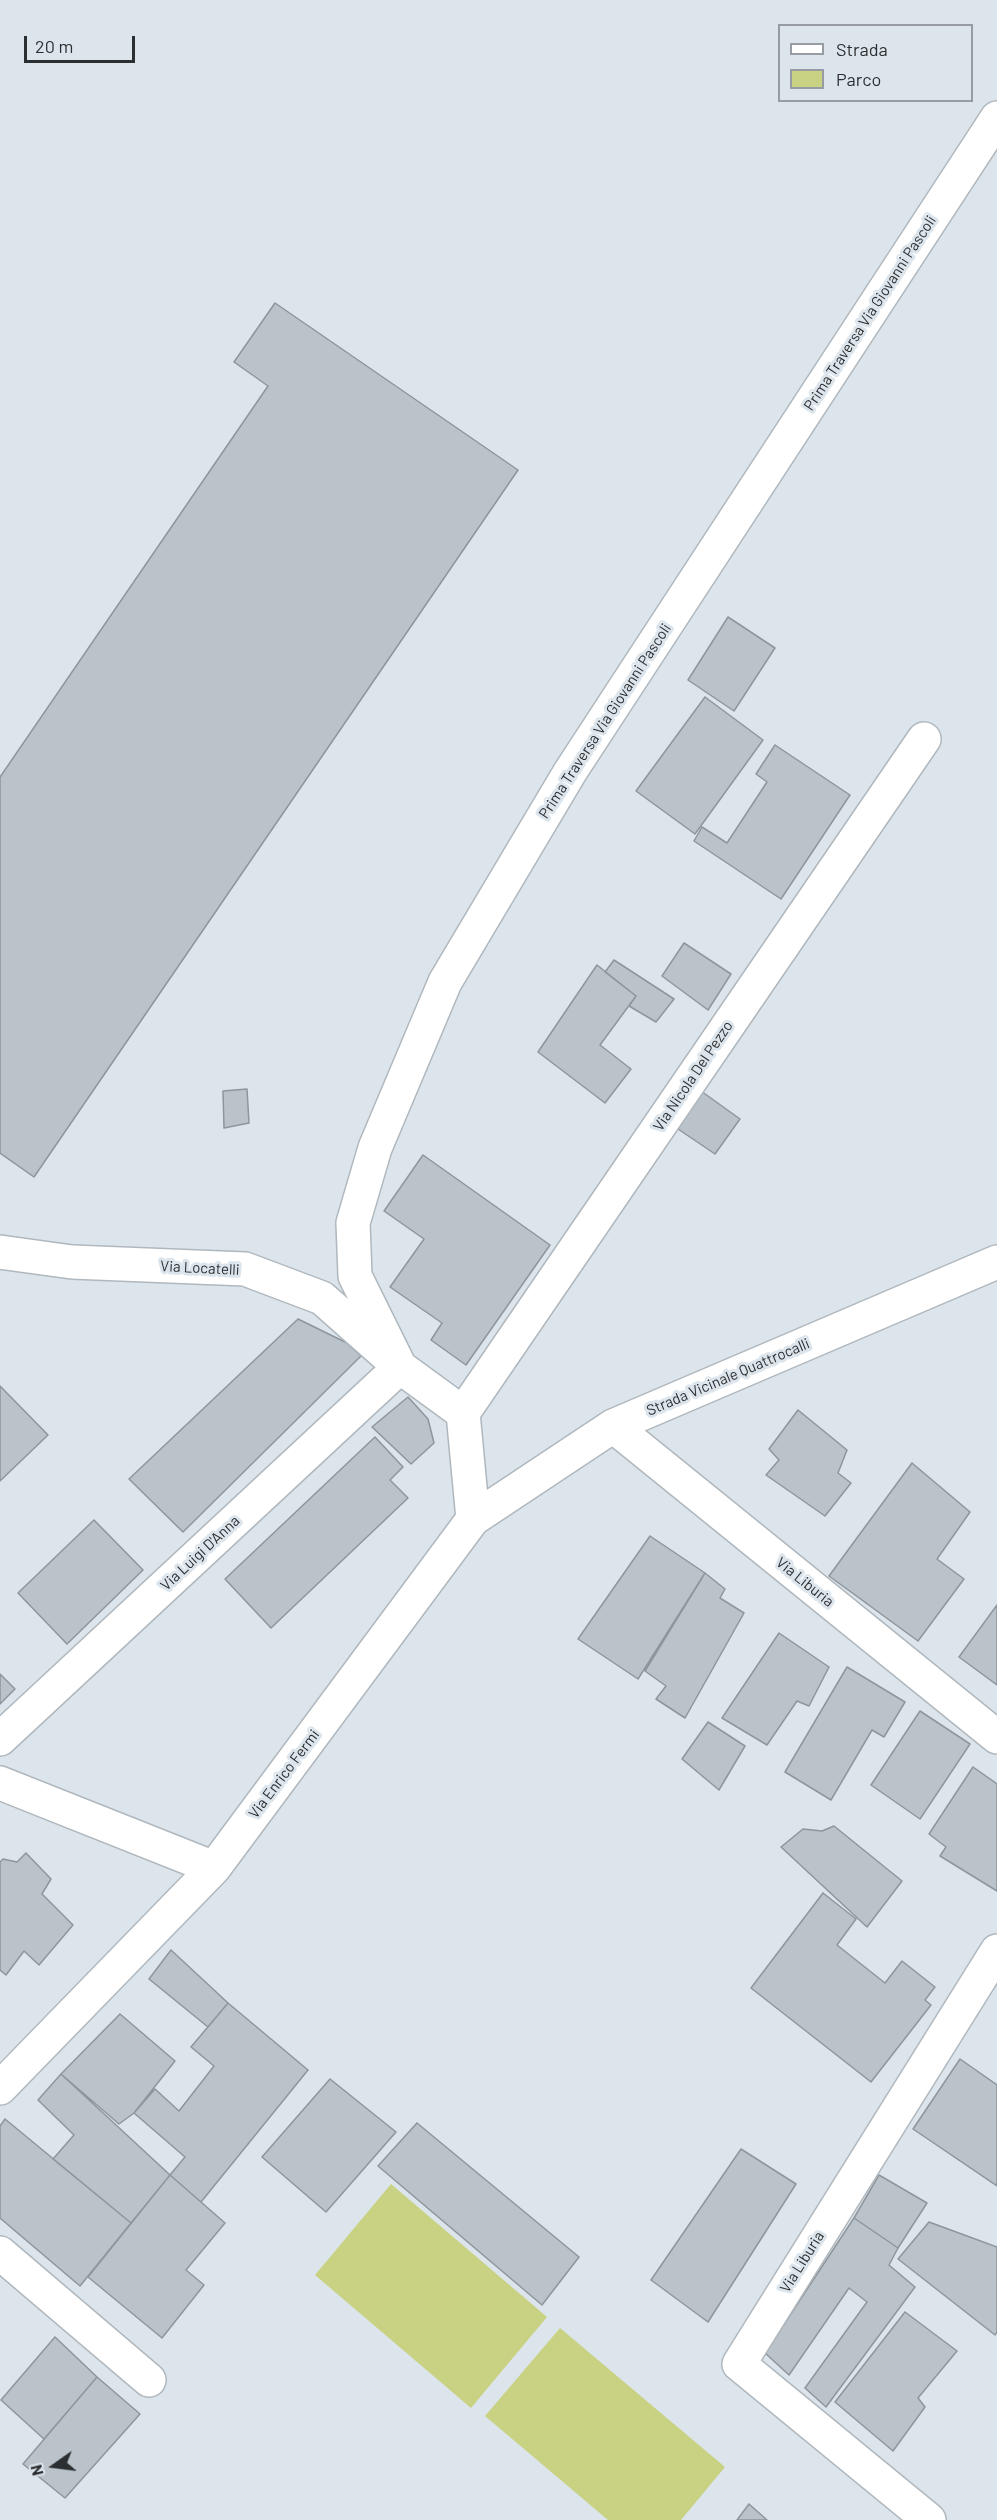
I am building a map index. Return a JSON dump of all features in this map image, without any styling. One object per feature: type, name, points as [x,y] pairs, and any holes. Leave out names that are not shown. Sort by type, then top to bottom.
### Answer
[{"type":"street","name":"Prima Traversa Via Giovanni Pascoli","points":[[400,1367],[355,1276],[353,1223],[375,1148],[445,982],[570,772],[997,118]]},
{"type":"street","name":"Via Nicola Del Pezzo","points":[[463,1413],[924,739]]},
{"type":"street","name":"Via Locatelli","points":[[0,1252],[72,1262],[245,1269],[322,1298],[400,1367],[463,1413]]},
{"type":"street","name":"Strada Vicinale Quattrocalli","points":[[473,1519],[613,1426],[997,1262]]},
{"type":"street","name":"Via Luigi D'Anna","points":[[0,1739],[400,1367]]},
{"type":"street","points":[[463,1413],[473,1519]]},
{"type":"street","name":"Via Liburia","points":[[613,1426],[997,1737]]},
{"type":"street","name":"Via Enrico Fermi","points":[[0,2088],[214,1868],[473,1519]]},
{"type":"street","points":[[0,1783],[214,1868]]},
{"type":"street","name":"Via Liburia","points":[[929,2520],[739,2364],[997,1951]]},
{"type":"street","points":[[0,2253],[149,2380]]},
{"type":"green space","points":[[391,2184],[547,2317],[471,2408],[315,2275]]},
{"type":"green space","points":[[560,2328],[725,2467],[681,2520],[608,2520],[485,2416]]},
{"type":"building","points":[[275,303],[518,470],[34,1177],[0,1153],[0,777],[268,386],[234,362]]},
{"type":"building","points":[[728,617],[775,648],[734,711],[688,680]]},
{"type":"building","points":[[705,697],[763,740],[695,834],[636,791]]},
{"type":"building","points":[[775,745],[850,795],[781,899],[694,841],[702,827],[727,843],[767,782],[756,774]]},
{"type":"building","points":[[684,943],[731,974],[708,1010],[662,976]]},
{"type":"building","points":[[614,960],[674,999],[656,1022],[629,1006],[636,996],[605,972]]},
{"type":"building","points":[[597,965],[636,996],[600,1045],[631,1069],[605,1103],[538,1052]]},
{"type":"building","points":[[247,1089],[249,1123],[224,1128],[223,1091]]},
{"type":"building","points":[[701,1091],[740,1119],[715,1154],[678,1129]]},
{"type":"building","points":[[423,1155],[550,1245],[466,1365],[431,1340],[442,1323],[390,1287],[424,1239],[384,1211]]},
{"type":"building","points":[[298,1319],[347,1343],[361,1356],[183,1532],[129,1479]]},
{"type":"building","points":[[0,1386],[48,1435],[0,1481]]},
{"type":"building","points":[[408,1397],[428,1419],[434,1443],[411,1464],[372,1427]]},
{"type":"building","points":[[798,1410],[847,1450],[838,1473],[851,1483],[825,1516],[766,1475],[779,1460],[769,1449]]},
{"type":"building","points":[[375,1437],[403,1467],[390,1480],[408,1498],[271,1628],[225,1579]]},
{"type":"building","points":[[912,1463],[970,1512],[937,1559],[964,1579],[918,1641],[829,1576]]},
{"type":"building","points":[[94,1520],[143,1570],[67,1644],[18,1593]]},
{"type":"building","points":[[650,1536],[705,1573],[638,1679],[578,1639]]},
{"type":"building","points":[[705,1573],[725,1589],[720,1598],[744,1613],[685,1718],[656,1699],[666,1686],[645,1671]]},
{"type":"building","points":[[997,1605],[997,1685],[959,1657]]},
{"type":"building","points":[[779,1633],[829,1667],[809,1706],[797,1701],[767,1745],[722,1718]]},
{"type":"building","points":[[847,1667],[905,1702],[884,1737],[872,1730],[831,1800],[785,1772]]},
{"type":"building","points":[[0,1674],[15,1689],[0,1704]]},
{"type":"building","points":[[920,1711],[970,1744],[920,1819],[871,1785]]},
{"type":"building","points":[[708,1722],[745,1746],[719,1790],[682,1759]]},
{"type":"building","points":[[973,1767],[997,1784],[997,1891],[940,1856],[946,1847],[929,1834]]},
{"type":"building","points":[[834,1826],[902,1881],[867,1927],[781,1847],[803,1829],[822,1831]]},
{"type":"building","points":[[26,1853],[51,1879],[42,1894],[73,1925],[39,1965],[24,1951],[6,1975],[0,1970],[0,1862],[3,1859],[17,1862]]},
{"type":"building","points":[[823,1893],[856,1919],[837,1945],[885,1983],[902,1961],[935,1987],[925,2000],[931,2005],[871,2082],[751,1988]]},
{"type":"building","points":[[171,1950],[228,2003],[208,2027],[149,1979]]},
{"type":"building","points":[[228,2003],[308,2070],[201,2202],[170,2175],[185,2157],[134,2113],[155,2089],[179,2111],[214,2066],[191,2047]]},
{"type":"building","points":[[120,2014],[175,2061],[134,2113],[119,2124],[61,2074]]},
{"type":"building","points":[[960,2059],[997,2085],[997,2186],[913,2129]]},
{"type":"building","points":[[61,2074],[170,2175],[131,2223],[53,2159],[74,2135],[38,2100]]},
{"type":"building","points":[[330,2079],[396,2132],[326,2212],[262,2157]]},
{"type":"building","points":[[5,2119],[131,2223],[80,2286],[0,2218],[0,2126]]},
{"type":"building","points":[[417,2123],[579,2257],[542,2305],[378,2166]]},
{"type":"building","points":[[741,2149],[796,2184],[708,2322],[651,2280]]},
{"type":"building","points":[[170,2175],[225,2223],[186,2270],[204,2285],[162,2338],[88,2277]]},
{"type":"building","points":[[879,2175],[927,2203],[898,2248],[854,2218]]},
{"type":"building","points":[[854,2218],[898,2248],[889,2265],[915,2287],[826,2407],[805,2388],[867,2302],[849,2288],[789,2375],[765,2353]]},
{"type":"building","points":[[929,2222],[997,2247],[997,2332],[995,2335],[898,2259]]},
{"type":"building","points":[[905,2312],[957,2351],[918,2398],[925,2407],[893,2451],[835,2402]]},
{"type":"building","points":[[55,2337],[97,2377],[44,2439],[1,2400]]},
{"type":"building","points":[[97,2377],[140,2414],[65,2498],[23,2464]]},
{"type":"building","points":[[749,2504],[767,2520],[737,2520]]}]
